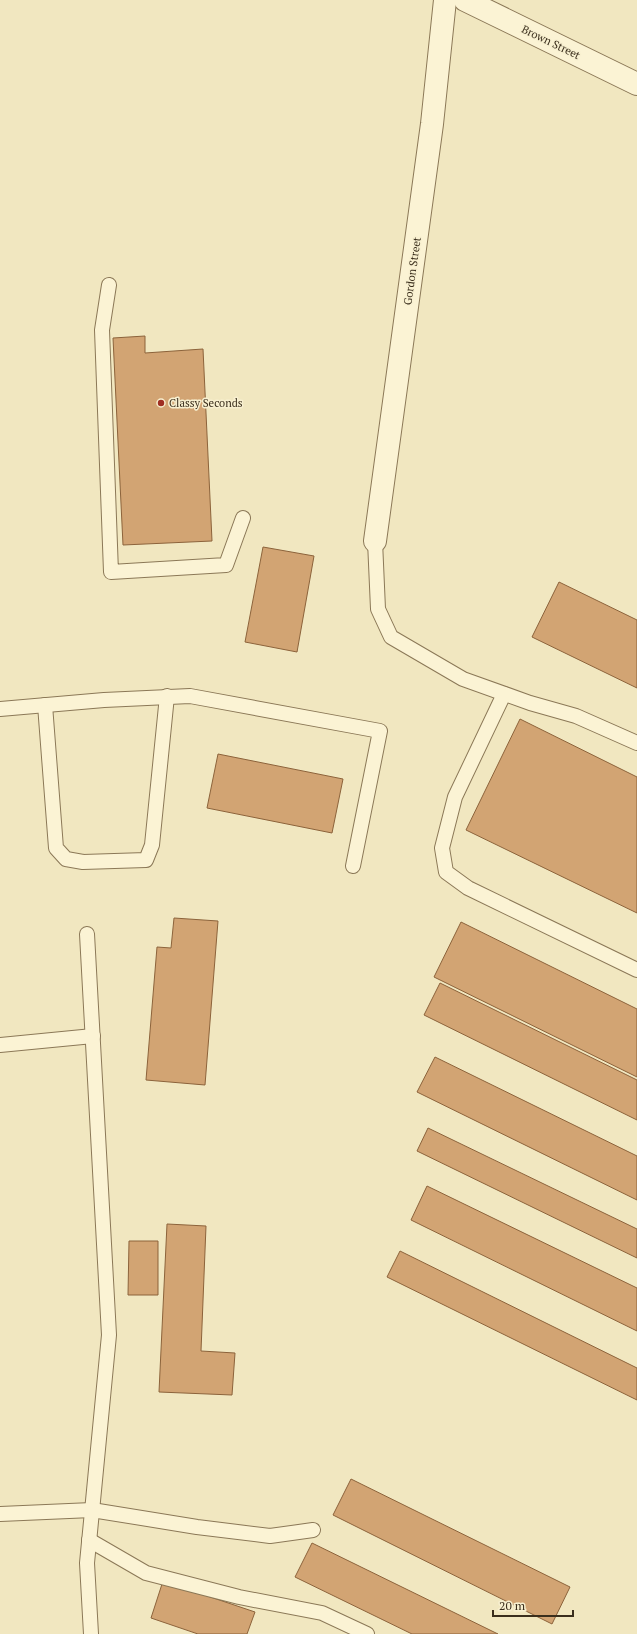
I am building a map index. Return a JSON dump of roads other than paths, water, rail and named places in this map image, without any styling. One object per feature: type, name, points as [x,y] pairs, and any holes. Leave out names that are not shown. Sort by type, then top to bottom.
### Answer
[{"type":"street","name":"Gordon Street","points":[[375,541],[432,124],[445,0]]},
{"type":"street","name":"Brown Street","points":[[465,0],[637,84]]},
{"type":"lane","points":[[109,284],[102,330],[112,572],[226,566],[243,518]]},
{"type":"lane","points":[[375,541],[378,609],[391,637],[463,679],[504,694],[576,716],[637,743]]},
{"type":"lane","points":[[504,694],[455,797],[442,848],[446,872],[468,888],[637,970]]},
{"type":"lane","points":[[45,705],[56,848],[66,859],[83,862],[146,860],[152,845],[167,696]]},
{"type":"lane","points":[[0,709],[167,696],[190,696],[380,731],[353,866]]},
{"type":"lane","points":[[87,934],[109,1335],[87,1563],[91,1634]]},
{"type":"lane","points":[[0,1045],[93,1036]]},
{"type":"lane","points":[[0,1514],[92,1510],[197,1527],[270,1536],[313,1530]]},
{"type":"lane","points":[[89,1540],[146,1573],[239,1597],[322,1613],[367,1634]]},
{"type":"place","name":"Classy Seconds","points":[[161,403]]}]
